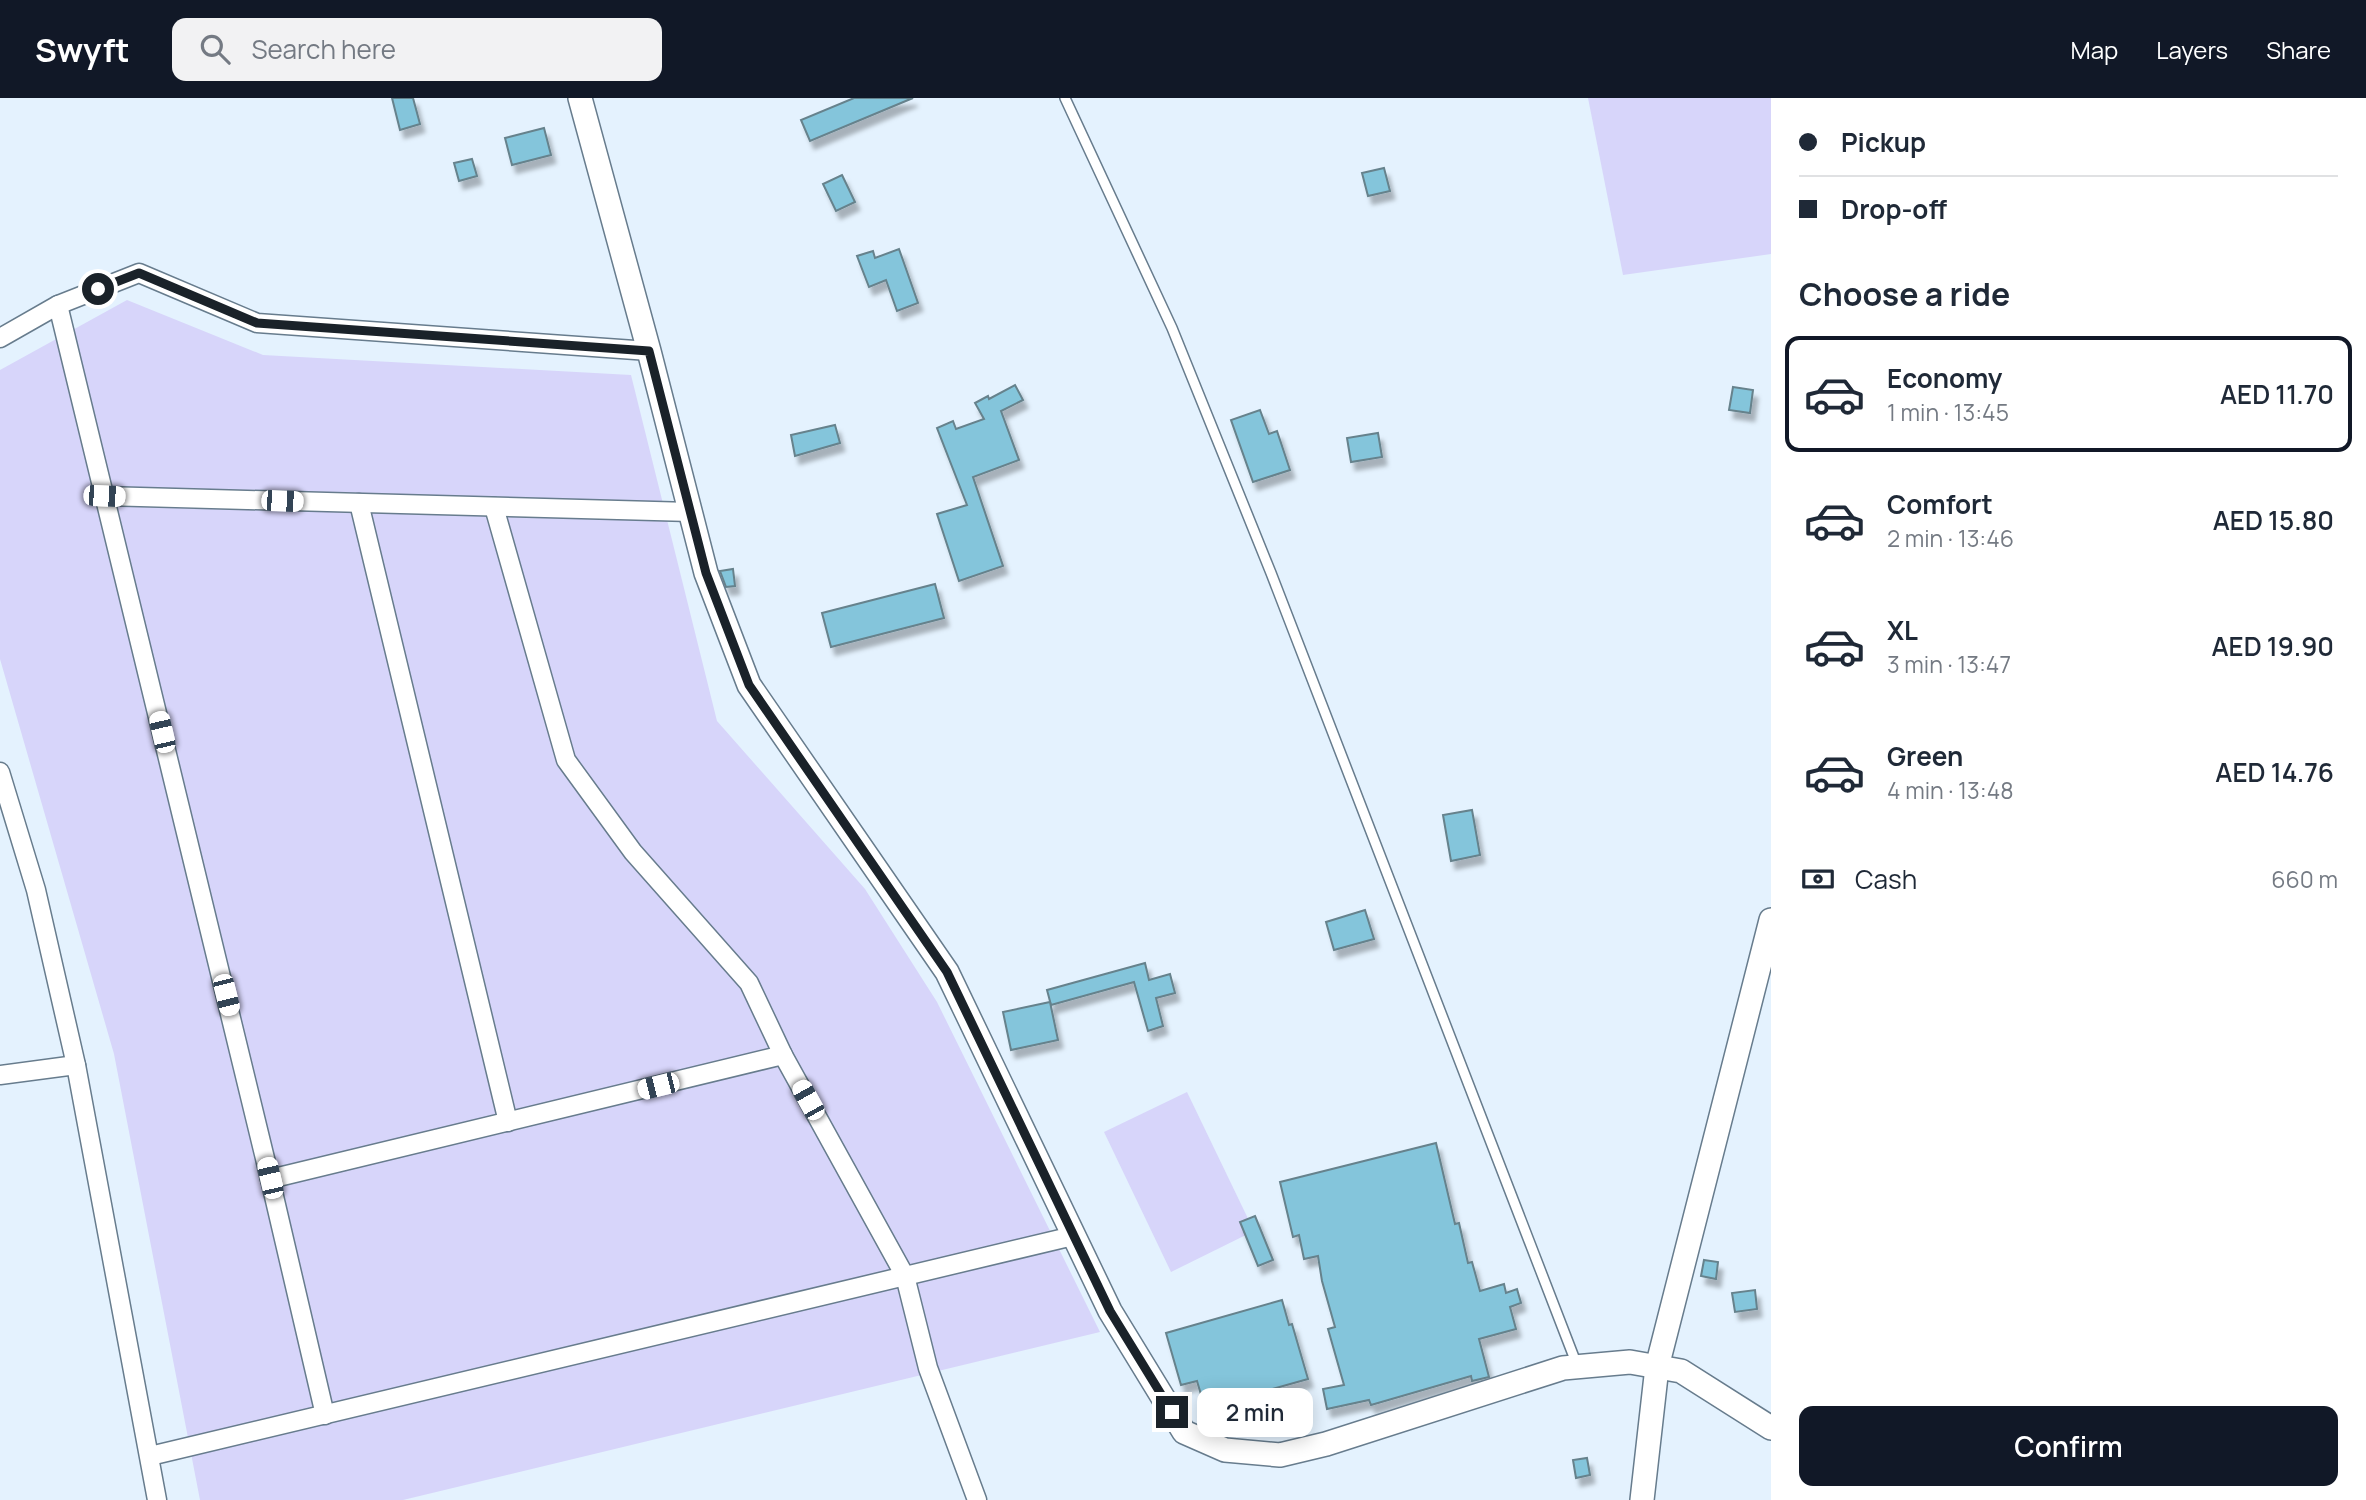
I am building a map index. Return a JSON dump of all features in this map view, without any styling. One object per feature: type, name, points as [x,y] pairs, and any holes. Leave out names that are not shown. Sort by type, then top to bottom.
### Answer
[{"type":"street","points":[[580,98],[706,573],[749,685],[947,972],[1110,1311],[1184,1432],[1225,1450],[1280,1455],[1326,1444],[1563,1368],[1630,1362],[1681,1371],[1771,1428]]},
{"type":"street","points":[[0,338],[58,304],[139,273],[257,323],[649,351]]},
{"type":"street","points":[[58,304],[325,1415]]},
{"type":"street","points":[[104,496],[691,512]]},
{"type":"street","points":[[359,503],[508,1122]]},
{"type":"street","points":[[494,507],[566,760],[633,852],[749,983],[783,1055],[905,1276],[928,1368],[977,1500]]},
{"type":"street","points":[[0,772],[36,890],[76,1065],[157,1500]]},
{"type":"street","points":[[1642,1500],[1657,1367],[1771,920]]},
{"type":"street","points":[[270,1178],[783,1055]]},
{"type":"street","points":[[0,1075],[76,1065]]},
{"type":"street","points":[[150,1456],[1073,1236]]},
{"type":"lane","points":[[1065,98],[1172,328],[1271,573],[1578,1366]]},
{"type":"shaded area","points":[[1588,98],[1771,98],[1771,254],[1623,275]]},
{"type":"shaded area","points":[[127,300],[263,355],[631,375],[717,721],[865,889],[937,1002],[1100,1332],[403,1500],[200,1500],[114,1054],[0,659],[0,370]]},
{"type":"shaded area","points":[[1187,1092],[1254,1231],[1171,1272],[1104,1132]]},
{"type":"building","points":[[392,98],[413,98],[420,124],[400,130]]},
{"type":"building","points":[[854,98],[913,98],[810,141],[801,120]]},
{"type":"building","points":[[544,128],[551,155],[512,165],[505,138]]},
{"type":"building","points":[[472,159],[477,176],[459,181],[454,163]]},
{"type":"building","points":[[1384,168],[1390,191],[1368,196],[1362,173]]},
{"type":"building","points":[[842,175],[855,202],[836,211],[823,184]]},
{"type":"building","points":[[899,249],[918,303],[897,311],[886,280],[869,287],[857,256],[873,251],[875,258]]},
{"type":"building","points":[[1015,385],[1023,400],[1001,411],[1019,460],[973,477],[1003,566],[959,581],[937,514],[967,505],[937,428],[953,421],[956,429],[984,419],[975,403]]},
{"type":"building","points":[[1733,387],[1753,390],[1750,413],[1729,410]]},
{"type":"building","points":[[1260,410],[1269,434],[1277,431],[1290,470],[1253,482],[1231,420]]},
{"type":"building","points":[[835,425],[840,443],[795,456],[791,435]]},
{"type":"building","points":[[1378,433],[1382,457],[1351,462],[1347,438]]},
{"type":"building","points":[[733,569],[735,586],[726,587],[720,571]]},
{"type":"building","points":[[935,584],[944,618],[831,647],[822,613]]},
{"type":"building","points":[[1472,810],[1480,855],[1451,861],[1443,815]]},
{"type":"building","points":[[1365,910],[1374,939],[1334,950],[1326,922]]},
{"type":"building","points":[[1145,963],[1149,980],[1170,974],[1175,993],[1156,998],[1163,1026],[1148,1031],[1134,982],[1051,1005],[1047,990]]},
{"type":"building","points":[[1050,1002],[1058,1040],[1011,1050],[1003,1012]]},
{"type":"building","points":[[1436,1143],[1455,1224],[1459,1223],[1468,1263],[1472,1262],[1480,1291],[1504,1284],[1506,1293],[1517,1289],[1521,1303],[1510,1307],[1516,1329],[1479,1339],[1489,1377],[1472,1381],[1471,1376],[1371,1405],[1369,1400],[1327,1409],[1323,1389],[1344,1385],[1328,1329],[1335,1327],[1318,1256],[1304,1259],[1299,1235],[1293,1237],[1280,1182]]},
{"type":"building","points":[[1255,1216],[1273,1260],[1258,1266],[1240,1222]]},
{"type":"building","points":[[1704,1260],[1718,1262],[1716,1279],[1701,1276]]},
{"type":"building","points":[[1755,1290],[1757,1309],[1735,1312],[1732,1293]]},
{"type":"building","points":[[1282,1300],[1308,1379],[1205,1408],[1197,1381],[1181,1385],[1166,1333]]},
{"type":"building","points":[[1587,1458],[1590,1475],[1576,1478],[1573,1460]]},
{"type":"route","points":[[98,289],[139,273],[257,323],[649,351],[706,573],[749,685],[947,972],[1110,1311],[1172,1412]]}]
